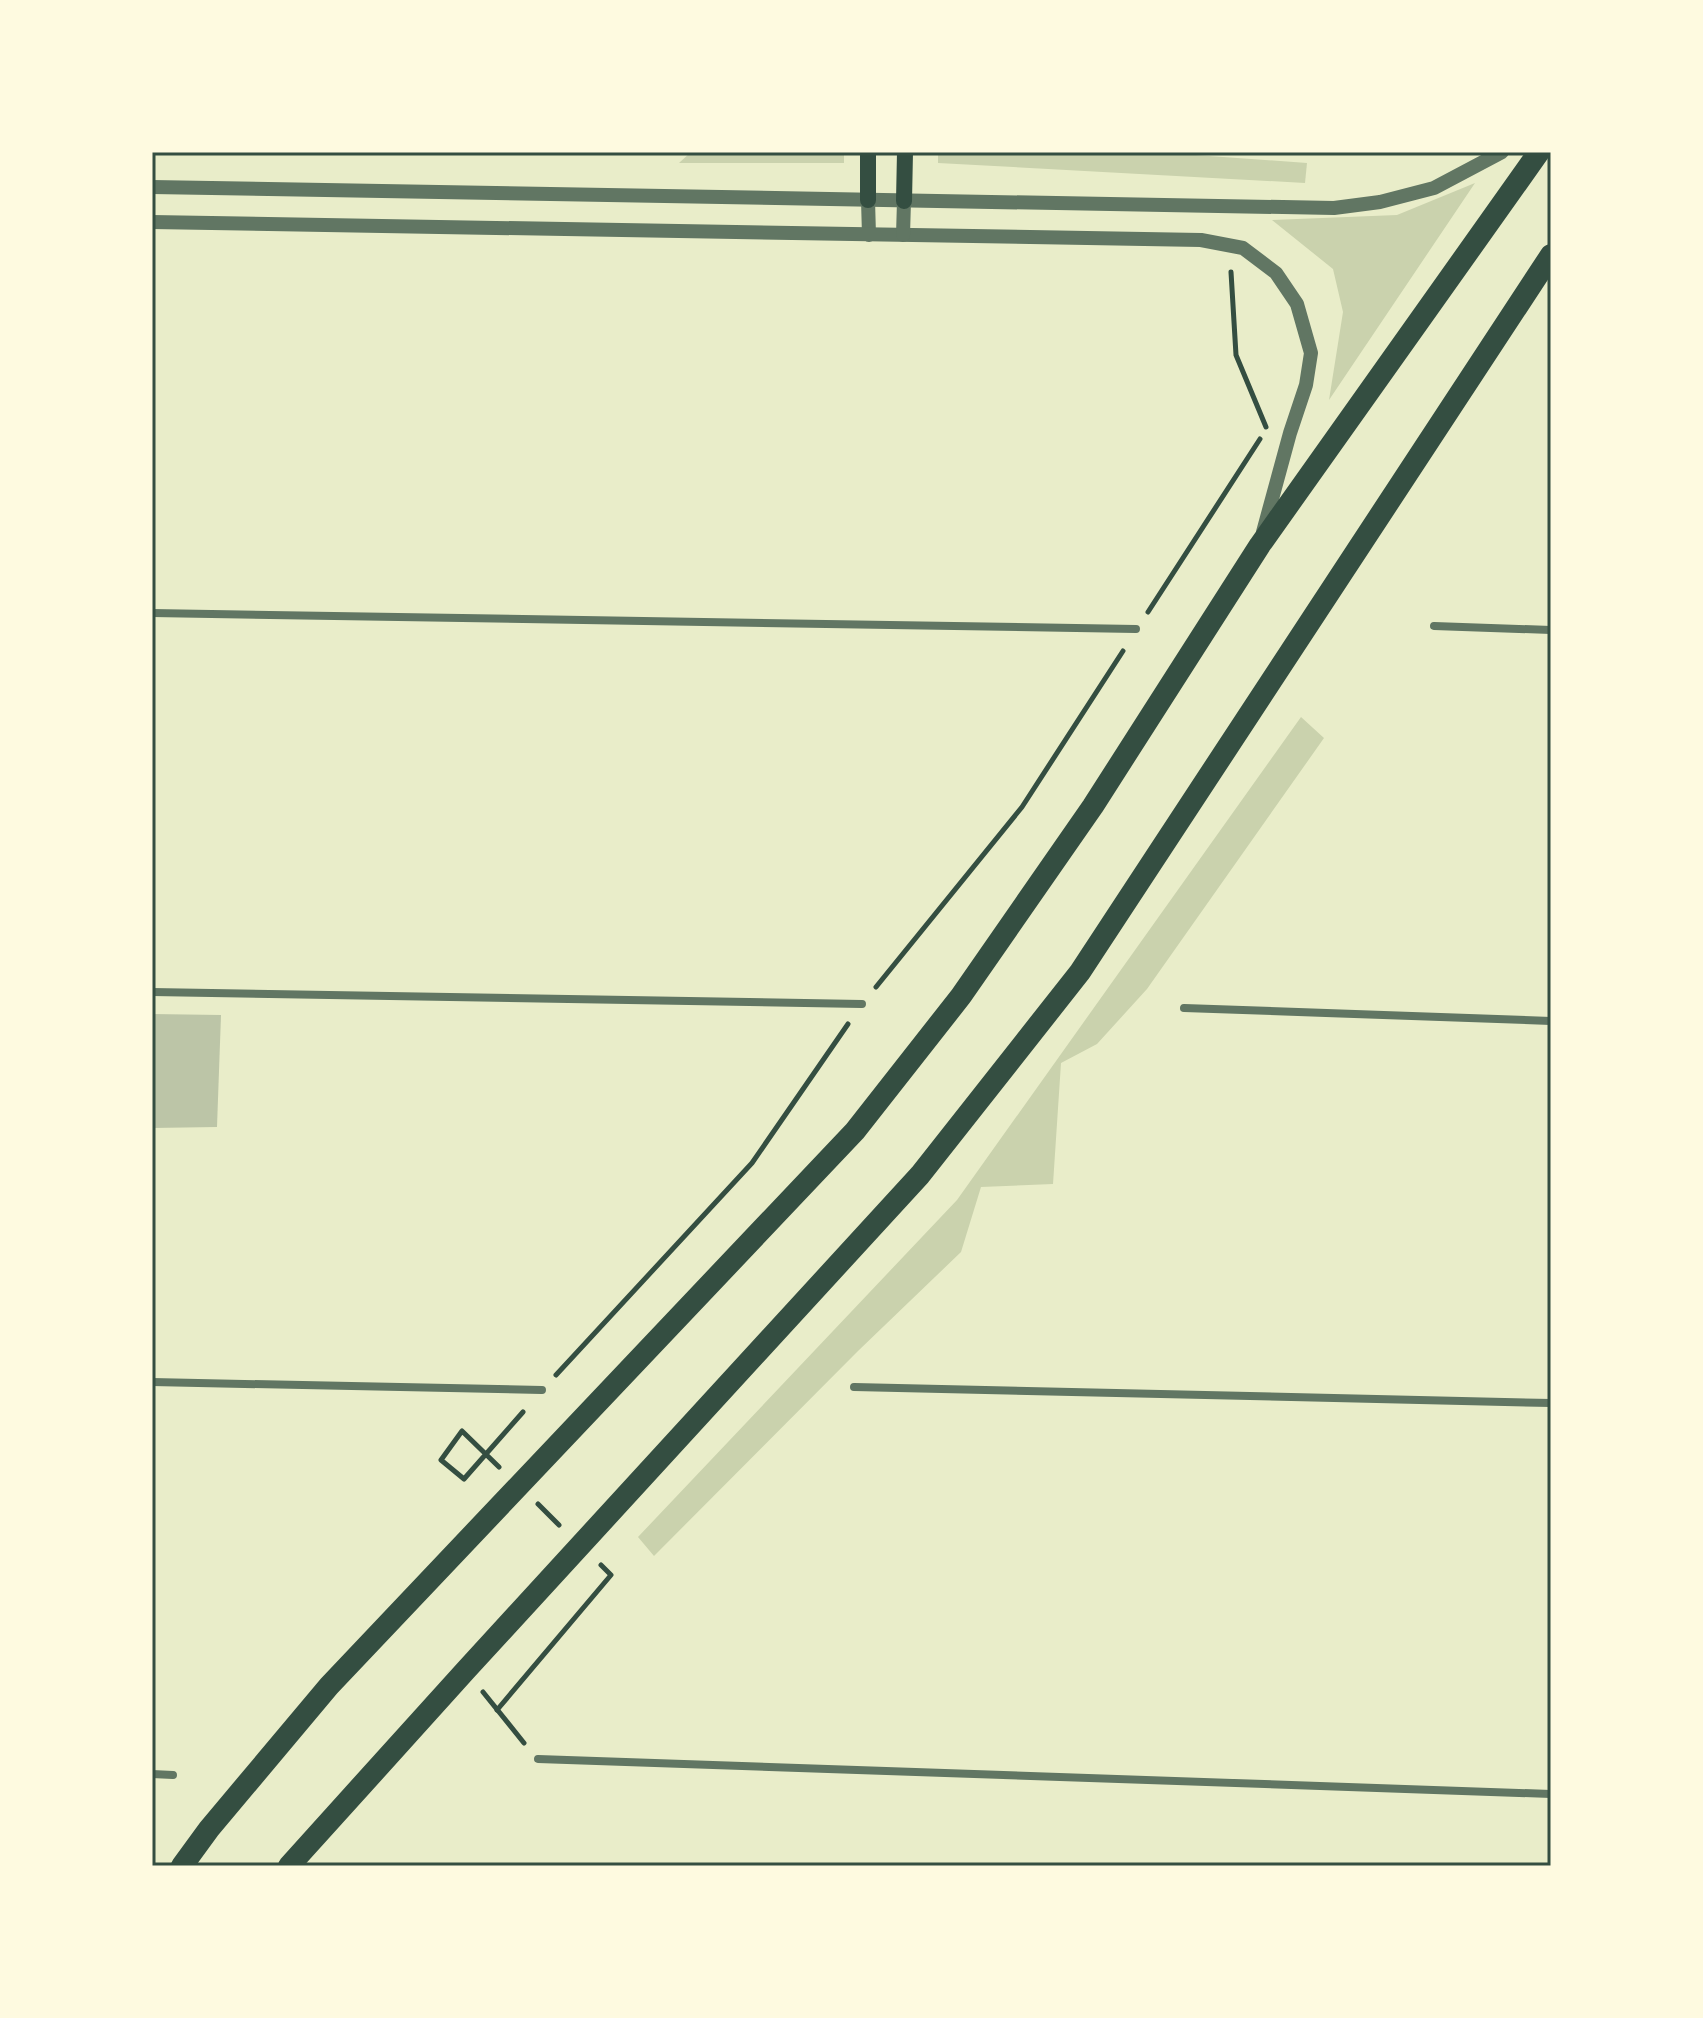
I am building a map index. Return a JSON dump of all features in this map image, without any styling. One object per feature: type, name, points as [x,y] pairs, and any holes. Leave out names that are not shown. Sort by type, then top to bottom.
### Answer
[{"type":"highway","points":[[182,1866],[329,1686],[855,1131],[961,996],[1093,806],[1260,545],[1539,152]]},
{"type":"highway","points":[[289,1866],[920,1175],[1080,972],[1551,255]]},
{"type":"main road","points":[[868,152],[868,200]]},
{"type":"main road","points":[[904,201],[905,152]]},
{"type":"street","points":[[152,187],[1334,208],[1380,202],[1434,188],[1502,152]]},
{"type":"street","points":[[868,200],[869,235]]},
{"type":"street","points":[[903,235],[904,201]]},
{"type":"street","points":[[152,222],[1201,240],[1243,248],[1276,273],[1297,304],[1311,353],[1306,385],[1260,545]]},
{"type":"street","points":[[152,613],[1136,629]]},
{"type":"street","points":[[1434,626],[1551,630]]},
{"type":"street","points":[[152,992],[862,1004]]},
{"type":"street","points":[[1184,1008],[1551,1021]]},
{"type":"street","points":[[152,1382],[542,1390]]},
{"type":"street","points":[[854,1387],[1551,1403]]},
{"type":"street","points":[[538,1759],[1551,1794]]},
{"type":"street","points":[[152,1774],[173,1775]]},
{"type":"path","points":[[1136,629],[1267,429],[1236,355],[1230,262],[1201,240]]},
{"type":"path","points":[[462,1431],[441,1460],[464,1479],[542,1390]]},
{"type":"path","points":[[497,1710],[611,1575]]},
{"type":"path","points":[[466,1670],[538,1759]]},
{"type":"green space","points":[[691,152],[844,152],[844,163],[679,163]]},
{"type":"green space","points":[[938,152],[1153,152],[1307,163],[1305,183],[938,163]]},
{"type":"green space","points":[[1475,183],[1329,400],[1343,312],[1333,269],[1272,220],[1397,215]]},
{"type":"green space","points":[[1301,717],[1324,738],[1147,989],[1097,1044],[1061,1063],[1053,1184],[981,1187],[961,1252],[654,1556],[638,1537],[957,1200]]},
{"type":"building","points":[[152,1014],[221,1015],[217,1127],[152,1128]]}]
